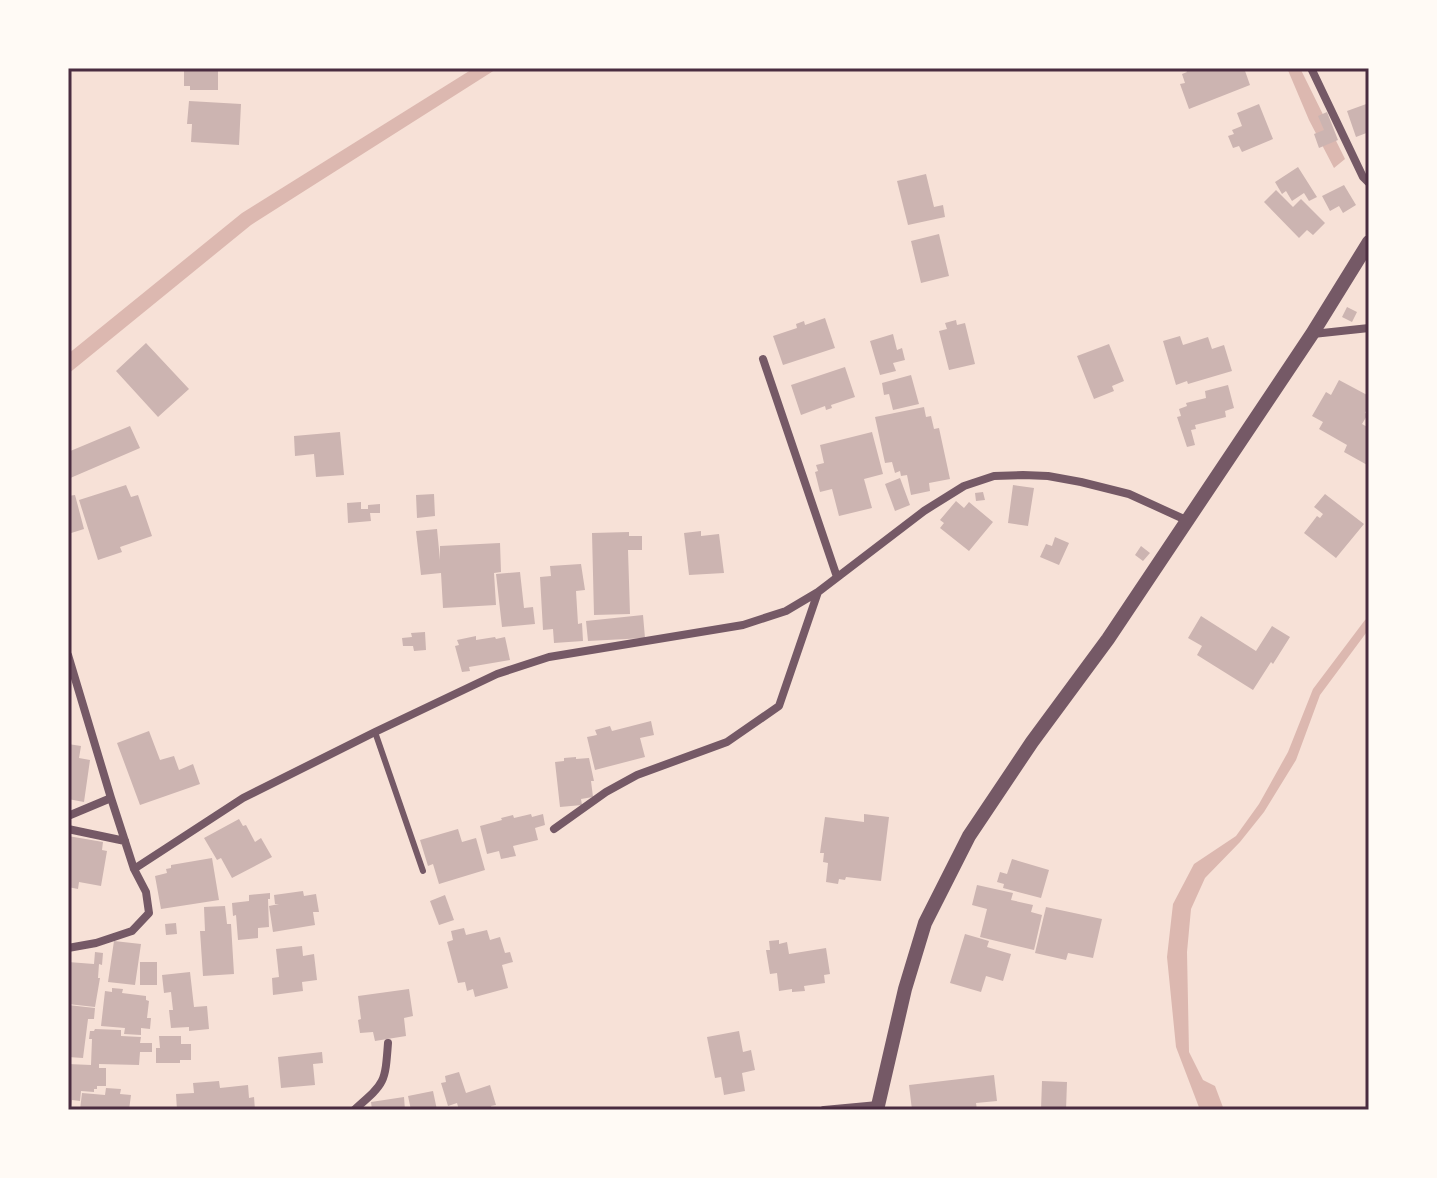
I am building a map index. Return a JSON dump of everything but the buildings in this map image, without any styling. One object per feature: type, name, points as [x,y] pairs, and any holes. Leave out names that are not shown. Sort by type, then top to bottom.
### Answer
[{"type":"street","points":[[1311,68],[1363,177],[1369,183]]},
{"type":"street","points":[[824,1110],[877,1108],[905,989],[925,923],[969,836],[1032,742],[1108,639],[1312,334],[1369,242]]},
{"type":"street","points":[[1312,334],[1369,328]]},
{"type":"street","points":[[763,359],[837,577]]},
{"type":"street","points":[[134,869],[243,798],[497,674],[549,657],[743,625],[786,611],[818,592],[924,511],[964,486],[994,476],[1048,476],[1081,482],[1129,494],[1186,520]]},
{"type":"street","points":[[554,829],[606,792],[637,775],[727,742],[779,706],[818,592]]},
{"type":"street","points":[[68,655],[134,869],[146,892],[149,913],[132,931],[68,948]]},
{"type":"street","points":[[68,816],[111,798]]},
{"type":"street","points":[[68,829],[125,841]]},
{"type":"street","points":[[354,1110],[383,1082],[388,1043]]},
{"type":"lane","points":[[375,732],[423,871]]},
{"type":"shaded area","points":[[474,68],[498,68],[251,225],[68,374],[68,354],[242,213]]},
{"type":"shaded area","points":[[1287,68],[1300,68],[1345,159],[1334,168],[1309,120]]},
{"type":"shaded area","points":[[1369,618],[1369,629],[1320,695],[1296,760],[1264,812],[1205,878],[1191,909],[1187,952],[1189,1052],[1203,1080],[1215,1086],[1224,1110],[1200,1110],[1176,1047],[1167,957],[1173,904],[1194,864],[1236,836],[1259,804],[1288,752],[1313,689]]}]
